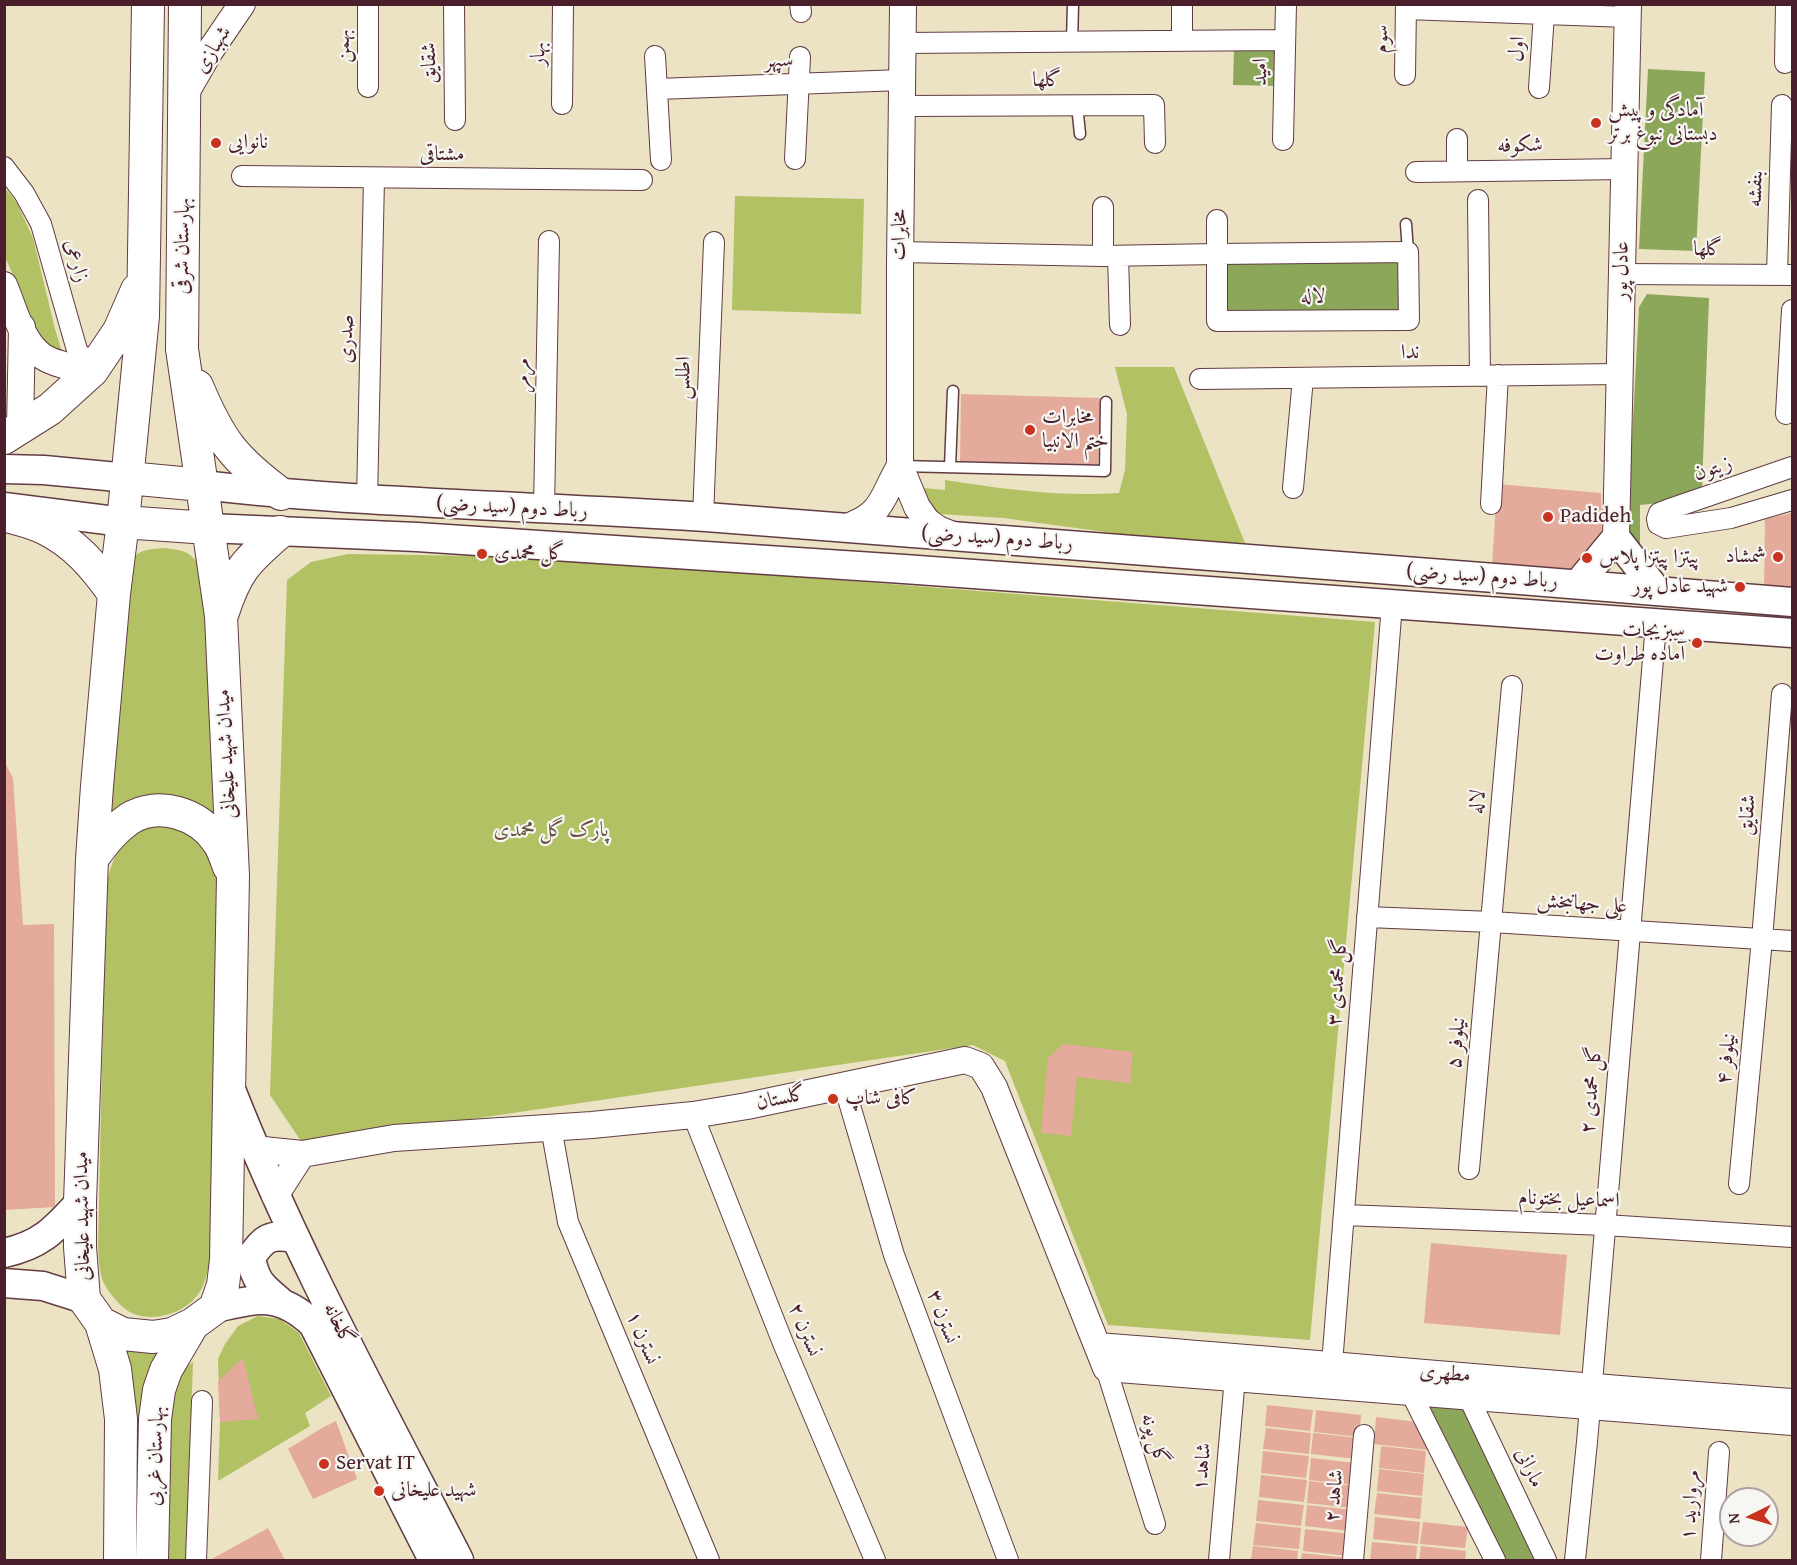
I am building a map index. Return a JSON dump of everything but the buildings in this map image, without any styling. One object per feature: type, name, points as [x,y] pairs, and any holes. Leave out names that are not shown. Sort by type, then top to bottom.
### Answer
[{"type":"main road","name":"بهارستان شرقی","points":[[128,478],[141,347],[148,4]]},
{"type":"main road","name":"بهارستان شرقی","points":[[185,4],[182,349],[202,485]]},
{"type":"main road","points":[[12,433],[50,409],[92,371],[119,331],[144,275]]},
{"type":"main road","points":[[141,347],[145,364],[149,370],[158,373],[166,372],[175,363],[182,349]]},
{"type":"main road","points":[[182,349],[222,440],[252,473],[281,494]]},
{"type":"main road","points":[[4,469],[44,470],[202,485]]},
{"type":"main road","points":[[37,510],[58,505],[66,493],[63,481],[44,470]]},
{"type":"main road","name":"میدان شهید علیخانی","points":[[93,1311],[80,1247],[92,860],[114,594],[128,478]]},
{"type":"main road","name":"رباط دوم (سید رضی)","points":[[202,485],[281,494],[367,500],[703,517],[1792,602]]},
{"type":"main road","name":"میدان شهید علیخانی","points":[[202,485],[221,616],[233,876],[226,1260],[223,1285],[204,1316]]},
{"type":"main road","points":[[417,503],[411,515],[411,527],[417,537]]},
{"type":"main road","points":[[4,507],[123,522],[208,528]]},
{"type":"main road","points":[[4,515],[43,527],[70,543],[94,566],[114,594]]},
{"type":"main road","name":"رباط دوم (سید رضی)","points":[[208,528],[417,537],[904,569],[1792,633]]},
{"type":"main road","points":[[221,616],[231,586],[246,562],[280,532]]},
{"type":"main road","points":[[1578,584],[1616,538],[1657,591]]},
{"type":"main road","points":[[92,860],[108,837],[131,818],[159,810],[178,812],[204,825],[219,843],[233,876]]},
{"type":"main road","name":"گلخانه","points":[[228,1083],[275,1196],[419,1508],[433,1560]]},
{"type":"main road","points":[[5,1251],[36,1243],[58,1226],[80,1202]]},
{"type":"main road","points":[[282,1303],[265,1289],[254,1274],[251,1257],[262,1241],[276,1235],[294,1238]]},
{"type":"main road","points":[[4,1283],[43,1286],[93,1311],[123,1334],[153,1337],[172,1334],[204,1316]]},
{"type":"main road","name":"گلخانه","points":[[204,1316],[258,1299],[282,1303],[300,1312],[313,1324],[419,1508],[459,1560]]},
{"type":"main road","name":"بهارستان غربی","points":[[93,1311],[114,1369],[121,1419],[120,1560]]},
{"type":"main road","name":"بهارستان غربی","points":[[152,1560],[155,1419],[159,1390],[166,1370],[204,1316]]},
{"type":"street","name":"شهبازی","points":[[184,96],[210,51],[242,4]]},
{"type":"street","name":"بهمن","points":[[368,4],[368,87]]},
{"type":"street","name":"شقایق","points":[[454,4],[455,120]]},
{"type":"street","name":"بهار","points":[[562,104],[563,4]]},
{"type":"street","name":"مخابرات","points":[[900,466],[903,4]]},
{"type":"street","points":[[1182,4],[1182,41]]},
{"type":"street","name":"امید","points":[[1283,140],[1286,4]]},
{"type":"street","points":[[1785,63],[1786,4]]},
{"type":"street","points":[[1406,7],[1544,14],[1628,11]]},
{"type":"street","name":"سوم","points":[[1405,75],[1406,7]]},
{"type":"street","name":"عادل پور","points":[[1616,538],[1628,11]]},
{"type":"street","name":"اول","points":[[1539,88],[1544,14]]},
{"type":"street","points":[[902,43],[1285,40]]},
{"type":"street","points":[[655,56],[661,160]]},
{"type":"street","points":[[795,159],[800,57]]},
{"type":"street","name":"سپهر","points":[[657,89],[902,80]]},
{"type":"street","name":"گلها","points":[[902,106],[1154,105],[1155,143]]},
{"type":"street","name":"بنفشه","points":[[1782,105],[1785,275]]},
{"type":"street","points":[[1457,139],[1457,171]]},
{"type":"street","name":"زارعی","points":[[4,167],[24,193],[41,224],[77,350],[92,371]]},
{"type":"street","name":"شکوفه","points":[[1416,172],[1624,169]]},
{"type":"street","name":"مشتاقی","points":[[242,176],[642,180]]},
{"type":"street","name":"صدری","points":[[367,500],[374,179]]},
{"type":"street","points":[[1478,200],[1489,375],[1491,504]]},
{"type":"street","points":[[1103,207],[1119,324]]},
{"type":"street","name":"لاله","points":[[900,252],[1110,256],[1217,254],[1408,252],[1408,320],[1217,321],[1217,254],[1217,220]]},
{"type":"street","name":"مرمر","points":[[544,509],[549,241]]},
{"type":"street","name":"اطلس","points":[[703,517],[714,242]]},
{"type":"street","name":"گلها","points":[[1622,274],[1785,275]]},
{"type":"street","points":[[4,285],[28,340],[43,356],[68,366],[92,371]]},
{"type":"street","points":[[1786,414],[1792,310]]},
{"type":"street","points":[[12,433],[22,327]]},
{"type":"street","name":"ندا","points":[[1200,380],[1620,374]]},
{"type":"street","points":[[1293,488],[1303,378]]},
{"type":"street","points":[[844,528],[862,522],[874,513],[900,466]]},
{"type":"street","points":[[900,466],[917,507],[927,521],[938,529],[956,536]]},
{"type":"street","name":"زیتون","points":[[1792,467],[1659,513],[1657,519],[1658,524],[1666,528],[1731,518],[1792,500]]},
{"type":"street","name":"گل محمدی ۳","points":[[1332,1364],[1392,604]]},
{"type":"street","name":"گل محمدی ۲","points":[[1575,1560],[1656,624]]},
{"type":"street","name":"لاله","points":[[1492,922],[1512,686]]},
{"type":"street","name":"شقایق","points":[[1762,939],[1782,694]]},
{"type":"street","name":"علی جهانبخش","points":[[1367,917],[1492,922],[1792,941]]},
{"type":"street","name":"نیلوفر ۵","points":[[1469,1169],[1492,922]]},
{"type":"street","name":"نیلوفر ۴","points":[[1739,1184],[1762,939]]},
{"type":"street","name":"گلستان","points":[[254,1149],[302,1154],[394,1138],[693,1114],[747,1106],[966,1060],[981,1066],[994,1087],[1102,1357]]},
{"type":"street","name":"نسترن ۳","points":[[844,1085],[894,1255],[1008,1560]]},
{"type":"street","name":"نسترن ۲","points":[[693,1114],[869,1559]]},
{"type":"street","name":"نسترن ۱","points":[[551,1127],[568,1222],[709,1560]]},
{"type":"street","points":[[275,1196],[302,1154]]},
{"type":"street","name":"اسماعیل بختونام","points":[[1344,1215],[1605,1225],[1792,1237]]},
{"type":"street","name":"مطهری","points":[[1102,1357],[1332,1364],[1792,1422]]},
{"type":"street","name":"مطهری","points":[[1102,1357],[1235,1377],[1468,1396],[1792,1402]]},
{"type":"street","name":"گل پونه","points":[[1102,1357],[1155,1524]]},
{"type":"street","name":"شاهد۱","points":[[1219,1560],[1235,1377]]},
{"type":"street","points":[[1410,1391],[1496,1560]]},
{"type":"street","name":"مارانی","points":[[1468,1396],[1546,1560]]},
{"type":"street","name":"بهارستان غربی","points":[[196,1560],[202,1401]]},
{"type":"street","name":"شاهد ۲","points":[[1353,1560],[1364,1435]]},
{"type":"street","name":"مروارید ۱","points":[[1711,1560],[1719,1452]]},
{"type":"street","points":[[417,1560],[419,1508]]},
{"type":"street","points":[[419,1508],[462,1543],[471,1560]]},
{"type":"street","points":[[1477,1560],[1480,1529]]},
{"type":"lane","points":[[1072,42],[1073,4]]},
{"type":"lane","points":[[1077,105],[1080,134]]},
{"type":"lane","name":"لاله","points":[[1406,224],[1408,252]]},
{"type":"lane","points":[[950,467],[952,391]]},
{"type":"lane","points":[[900,466],[1104,471],[1106,402]]},
{"type":"green space","points":[[1234,50],[1277,50],[1277,86],[1233,85]]},
{"type":"green space","points":[[1648,69],[1705,72],[1696,251],[1639,249]]},
{"type":"green space","points":[[5,188],[17,203],[33,238],[64,359],[33,334],[19,288],[5,257]]},
{"type":"green space","points":[[735,196],[864,199],[861,314],[732,310]]},
{"type":"green space","points":[[1401,260],[1401,313],[1226,314],[1226,261]]},
{"type":"green space","points":[[1647,294],[1709,298],[1702,488],[1660,503],[1640,505],[1640,547],[1627,533],[1639,307]]},
{"type":"green space","points":[[1115,367],[1174,367],[1245,543],[1149,538],[1003,518],[940,514],[926,506],[923,488],[945,490],[945,480],[1053,493],[1119,493],[1125,470],[1127,414]]},
{"type":"green space","points":[[163,548],[190,555],[202,570],[220,833],[206,819],[103,829],[129,561],[136,554]]},
{"type":"green space","name":"پارک گل محمدی","points":[[348,554],[544,557],[1375,622],[1310,1340],[1108,1325],[1005,1061],[973,1045],[303,1144],[270,1095],[287,580],[311,562]]},
{"type":"green space","points":[[166,823],[193,833],[205,847],[219,875],[211,1254],[204,1282],[191,1303],[169,1314],[144,1317],[128,1311],[112,1296],[104,1283],[99,1263],[106,887],[114,859],[123,843],[138,830],[154,824]]},
{"type":"green space","points":[[258,1316],[280,1319],[299,1333],[331,1396],[305,1413],[310,1426],[218,1481],[220,1422],[218,1359],[238,1326]]},
{"type":"green space","points":[[116,1342],[169,1343],[144,1560],[130,1560]]},
{"type":"green space","points":[[193,1362],[186,1560],[164,1560],[165,1417],[180,1372]]},
{"type":"green space","points":[[1419,1399],[1467,1400],[1541,1560],[1499,1560]]},
{"type":"place","name":"آمادگی و پیش دبستانی نبوغ برتر","points":[[1596,123]]},
{"type":"place","name":"نانوایی","points":[[216,143]]},
{"type":"place","name":"مخابرات ختم الانبیا","points":[[1030,430]]},
{"type":"place","name":"Padideh","points":[[1548,517]]},
{"type":"place","name":"گل محمدی","points":[[482,554]]},
{"type":"place","name":"شمشاد","points":[[1778,557]]},
{"type":"place","name":"پیتزا پیتزا پلاس","points":[[1587,558]]},
{"type":"place","name":"شهید عادل پور","points":[[1740,587]]},
{"type":"place","name":"سبزیجات آماده طراوت","points":[[1697,643]]},
{"type":"place","name":"کافی شاپ","points":[[833,1099]]},
{"type":"place","name":"Servat IT","points":[[324,1464]]},
{"type":"place","name":"شهید علیخانی","points":[[379,1491]]}]
